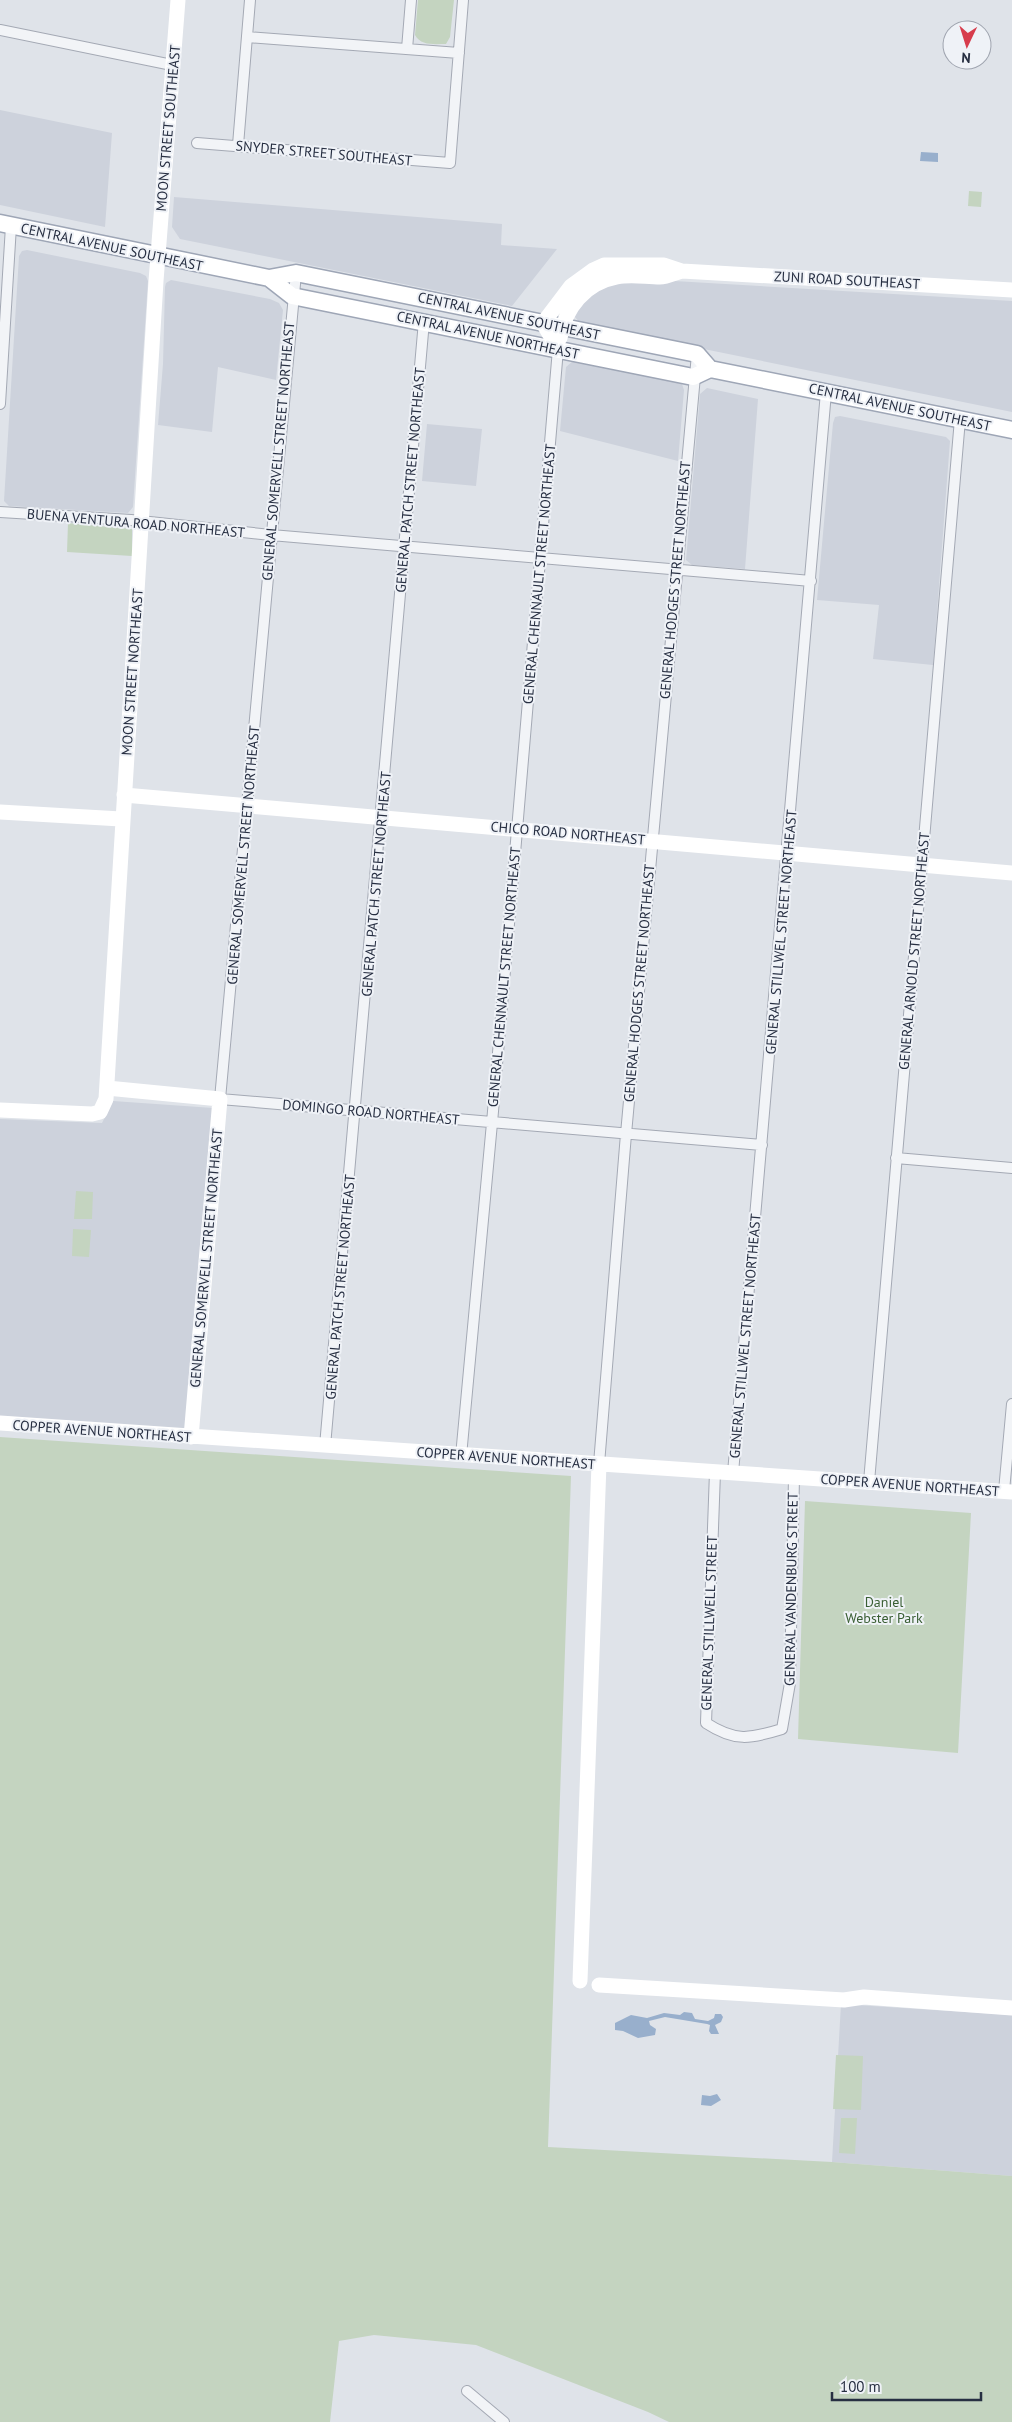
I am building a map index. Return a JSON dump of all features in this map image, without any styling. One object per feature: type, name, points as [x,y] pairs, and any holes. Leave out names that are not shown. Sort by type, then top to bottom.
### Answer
[{"type":"main road","name":"CENTRAL AVENUE SOUTHEAST","points":[[5,225],[269,278],[296,273],[697,354]]},
{"type":"main road","name":"CENTRAL AVENUE NORTHEAST","points":[[269,278],[292,296],[424,321],[693,377]]},
{"type":"main road","points":[[693,377],[710,369],[697,354]]},
{"type":"main road","name":"CENTRAL AVENUE SOUTHEAST","points":[[710,369],[1012,430]]},
{"type":"street","name":"MOON STREET SOUTHEAST","points":[[158,257],[178,0]]},
{"type":"street","points":[[238,145],[250,0]]},
{"type":"street","points":[[407,49],[411,0]]},
{"type":"street","points":[[247,37],[459,53],[463,0]]},
{"type":"street","points":[[0,30],[172,65]]},
{"type":"street","name":"SNYDER STREET SOUTHEAST","points":[[197,143],[450,164],[459,53]]},
{"type":"street","points":[[0,404],[5,225]]},
{"type":"street","name":"MOON STREET NORTHEAST","points":[[107,1088],[121,819],[158,257]]},
{"type":"street","name":"ZUNI ROAD SOUTHEAST","points":[[543,323],[571,286],[593,270],[604,265],[664,265],[682,271],[1012,290]]},
{"type":"street","name":"ZUNI ROAD SOUTHEAST","points":[[558,349],[568,310],[584,292],[599,283],[616,277],[662,277],[682,271]]},
{"type":"street","name":"GENERAL SOMERVELL STREET NORTHEAST","points":[[191,1437],[292,296],[296,273]]},
{"type":"street","name":"GENERAL PATCH STREET NORTHEAST","points":[[325,1446],[382,817],[424,321]]},
{"type":"street","points":[[543,323],[558,349]]},
{"type":"street","name":"GENERAL CHENNAULT STREET NORTHEAST","points":[[462,1456],[558,349]]},
{"type":"street","name":"GENERAL HODGES STREET NORTHEAST","points":[[599,1464],[626,1134],[693,377],[697,354]]},
{"type":"street","name":"GENERAL STILLWEL STREET NORTHEAST","points":[[733,1473],[788,852],[826,392]]},
{"type":"street","name":"GENERAL ARNOLD STREET NORTHEAST","points":[[869,1482],[960,419]]},
{"type":"street","name":"BUENA VENTURA ROAD NORTHEAST","points":[[0,512],[142,521],[271,535],[811,581]]},
{"type":"street","name":"CHICO ROAD NORTHEAST","points":[[124,795],[517,828],[1012,873]]},
{"type":"street","points":[[0,812],[121,819]]},
{"type":"street","points":[[0,1110],[92,1114],[100,1112],[103,1108],[107,1088]]},
{"type":"street","name":"DOMINGO ROAD NORTHEAST","points":[[107,1088],[762,1145]]},
{"type":"street","points":[[896,1158],[1012,1168]]},
{"type":"street","points":[[1008,1491],[1012,1404]]},
{"type":"street","name":"COPPER AVENUE NORTHEAST","points":[[0,1423],[462,1456],[1008,1491]]},
{"type":"street","points":[[580,1981],[599,1464]]},
{"type":"street","name":"GENERAL STILLWELL STREET","points":[[715,1472],[706,1722],[724,1734],[753,1738]]},
{"type":"street","name":"GENERAL VANDENBURG STREET","points":[[753,1738],[782,1729],[790,1683],[794,1477]]},
{"type":"street","points":[[599,1985],[844,2000],[864,1997],[1012,2008]]},
{"type":"street","points":[[467,2391],[504,2422]]},
{"type":"shaded area","points":[[0,110],[112,133],[105,227],[0,205]]},
{"type":"shaded area","points":[[174,197],[502,224],[501,245],[557,249],[512,306],[180,239],[172,227]]},
{"type":"shaded area","points":[[27,250],[140,273],[146,276],[148,281],[133,507],[128,513],[9,506],[4,501],[19,256],[22,251]]},
{"type":"shaded area","points":[[171,280],[270,299],[279,303],[283,310],[276,380],[218,367],[212,432],[158,425],[163,364],[165,287],[166,283]]},
{"type":"shaded area","points":[[657,280],[1012,301],[1012,412],[581,324],[574,316],[576,305],[611,282]]},
{"type":"shaded area","points":[[573,361],[682,384],[684,390],[678,461],[560,431],[566,367]]},
{"type":"shaded area","points":[[707,388],[758,399],[745,569],[692,565],[686,560],[700,394]]},
{"type":"shaded area","points":[[840,416],[946,437],[950,441],[933,665],[873,659],[879,605],[817,600],[833,423],[835,417]]},
{"type":"shaded area","points":[[427,424],[482,429],[476,486],[422,481]]},
{"type":"shaded area","points":[[113,1101],[213,1108],[186,1429],[0,1416],[0,1119],[102,1123]]},
{"type":"shaded area","points":[[841,2004],[1012,2015],[1012,2176],[832,2162]]},
{"type":"green space","points":[[418,0],[454,0],[450,37],[446,44],[424,43],[415,35]]},
{"type":"green space","points":[[969,191],[982,192],[981,207],[968,206]]},
{"type":"green space","points":[[68,523],[132,529],[132,556],[67,552]]},
{"type":"green space","points":[[76,1191],[93,1192],[92,1219],[74,1219]]},
{"type":"green space","points":[[73,1229],[91,1230],[89,1257],[72,1256]]},
{"type":"green space","points":[[0,1437],[571,1476],[548,2147],[832,2162],[1012,2176],[1012,2422],[669,2422],[648,2412],[476,2345],[374,2335],[339,2341],[330,2422],[0,2422]]},
{"type":"green space","name":"Daniel Webster Park","points":[[805,1501],[971,1513],[958,1753],[798,1739]]},
{"type":"green space","points":[[836,2055],[863,2056],[861,2110],[833,2109]]},
{"type":"green space","points":[[841,2118],[857,2118],[855,2154],[839,2153]]},
{"type":"water","points":[[921,152],[938,153],[938,162],[920,161]]},
{"type":"water","points":[[684,2012],[692,2013],[695,2019],[708,2021],[714,2018],[715,2014],[721,2014],[723,2017],[721,2022],[715,2025],[719,2034],[711,2034],[709,2031],[710,2025],[707,2024],[665,2017],[649,2021],[650,2025],[656,2029],[655,2035],[638,2038],[623,2031],[615,2030],[615,2023],[631,2015],[647,2018],[664,2013],[680,2015]]},
{"type":"water","points":[[717,2094],[721,2100],[711,2106],[701,2105],[702,2095],[710,2096]]}]
